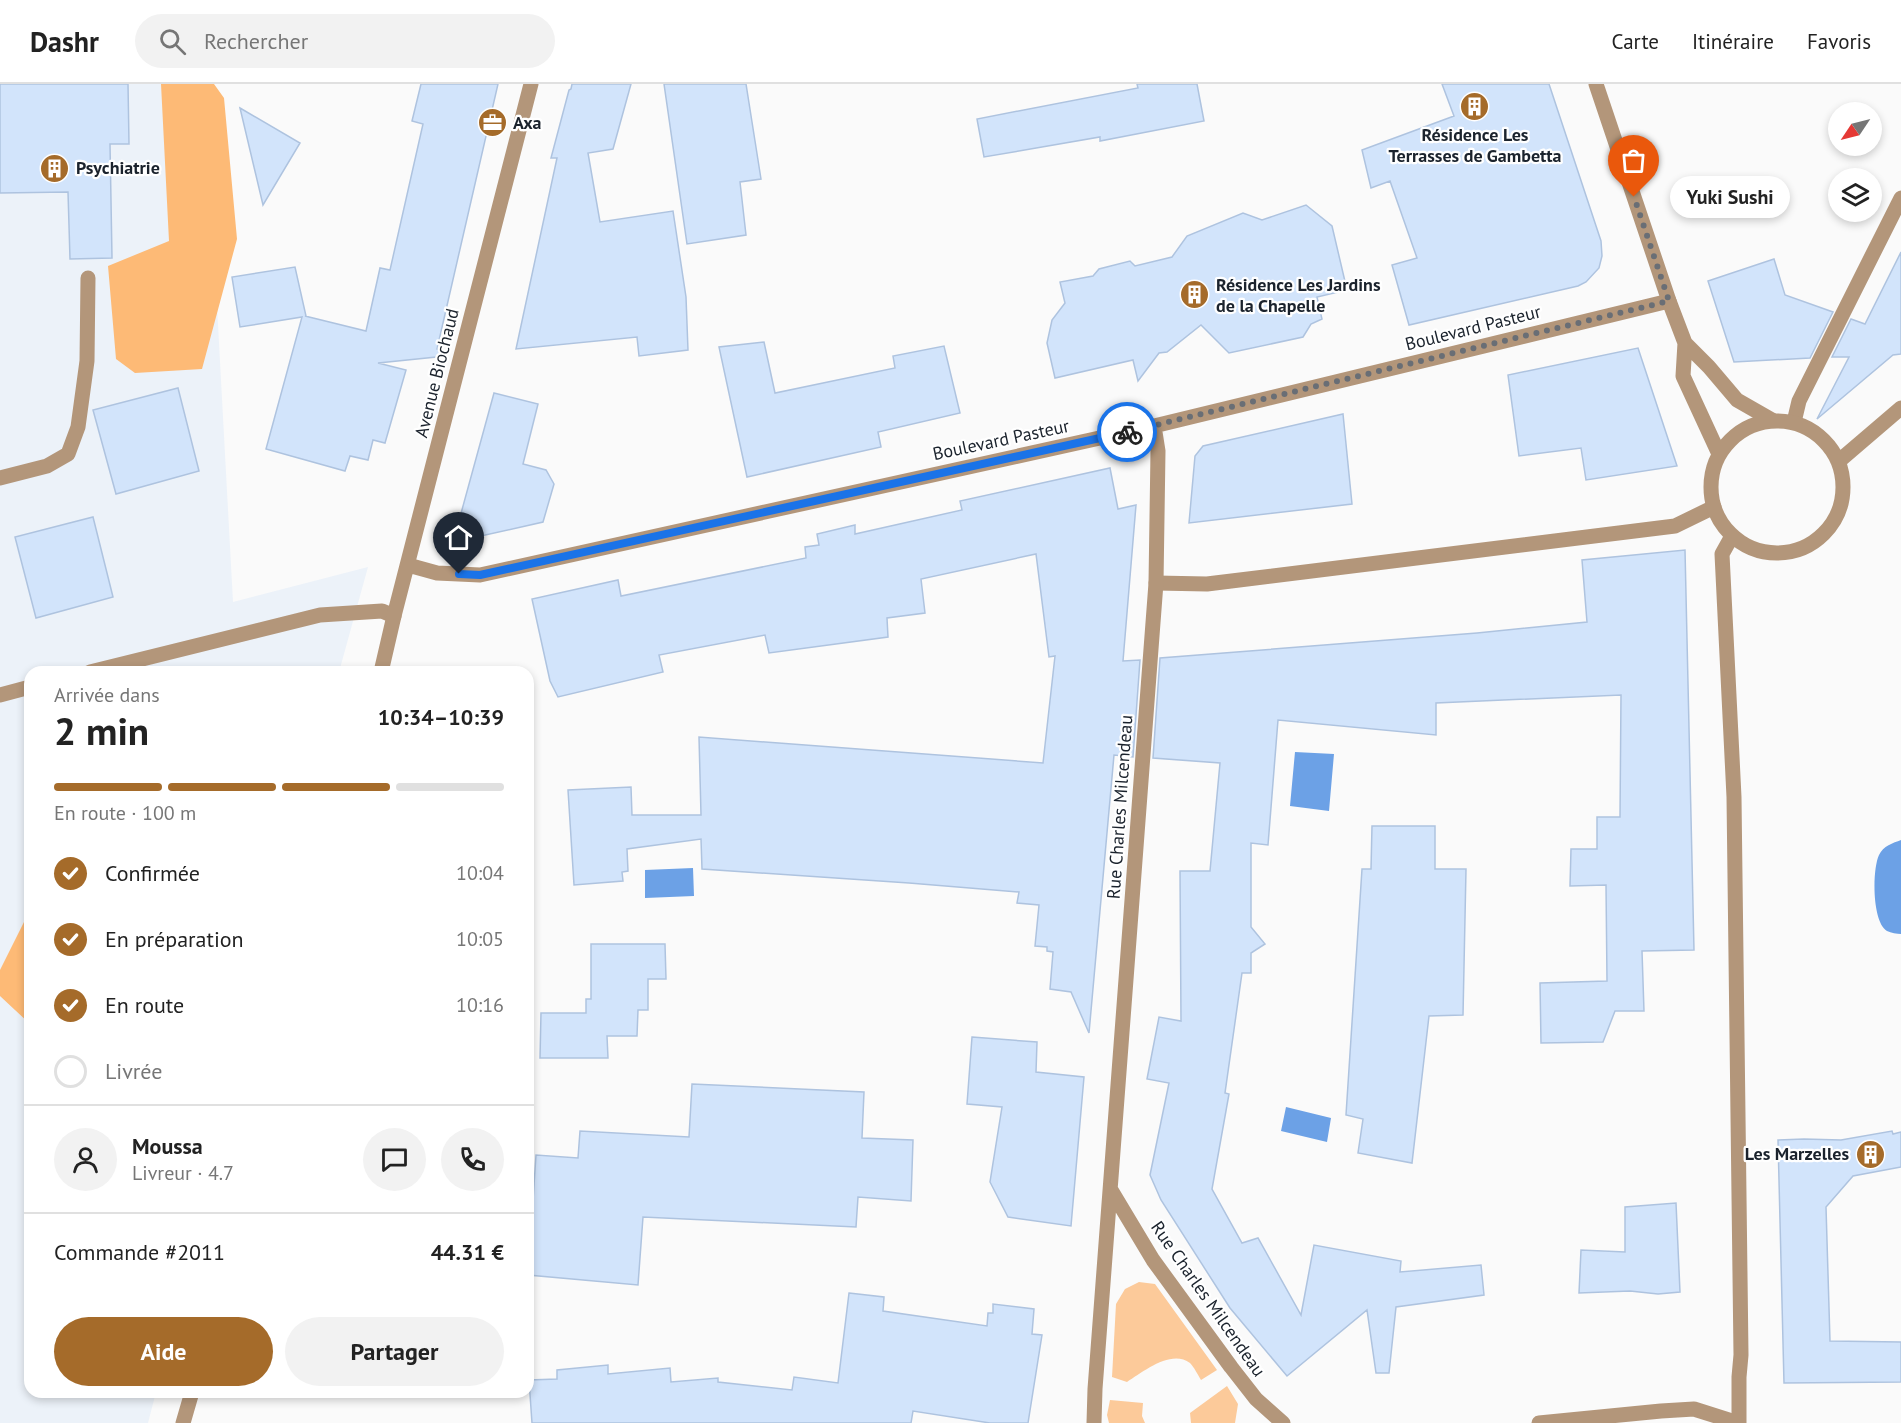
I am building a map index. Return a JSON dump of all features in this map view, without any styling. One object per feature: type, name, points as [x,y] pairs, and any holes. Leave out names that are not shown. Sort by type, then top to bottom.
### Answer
[{"type":"street","name":"Avenue Biochaud","points":[[382,666],[531,84]]},
{"type":"street","points":[[1596,84],[1685,343],[1737,400],[1772,420]]},
{"type":"street","points":[[1794,422],[1799,401],[1901,198]]},
{"type":"street","points":[[0,478],[46,466],[68,454],[78,427],[87,361],[88,278]]},
{"type":"street","name":"Boulevard Pasteur","points":[[408,565],[437,573],[480,575],[1154,426],[1669,301]]},
{"type":"street","points":[[1685,343],[1683,376],[1719,454]]},
{"type":"street","points":[[1839,461],[1901,408]]},
{"type":"street","points":[[1772,420],[1794,422],[1809,427],[1820,436],[1839,461],[1844,483],[1842,506],[1832,526],[1816,542],[1795,552],[1772,554],[1751,548],[1732,536],[1718,518],[1712,497],[1711,475],[1719,454],[1732,437],[1751,425],[1772,420]]},
{"type":"street","name":"Rue Charles Milcendeau","points":[[1094,1423],[1156,583],[1158,451],[1154,426]]},
{"type":"street","points":[[1156,583],[1207,584],[1675,526],[1714,507]]},
{"type":"street","points":[[1539,1423],[1694,1409],[1738,1423],[1741,1355],[1734,797],[1722,554],[1732,536]]},
{"type":"street","points":[[114,666],[320,615],[382,611],[394,616]]},
{"type":"street","points":[[0,695],[24,689]]},
{"type":"street","name":"Rue Charles Milcendeau","points":[[1111,1190],[1153,1260],[1231,1367],[1256,1399],[1282,1423]]},
{"type":"street","points":[[183,1423],[190,1398]]},
{"type":"shaded area","points":[[0,84],[205,84],[233,602],[368,567],[341,666],[24,666],[24,1398],[154,1398],[148,1423],[0,1423]]},
{"type":"shaded area","points":[[161,84],[214,84],[224,98],[237,239],[202,369],[135,373],[116,359],[108,266],[169,241]]},
{"type":"shaded area","points":[[24,922],[24,1018],[0,996],[0,970]]},
{"type":"shaded area","points":[[1139,1282],[1155,1284],[1217,1370],[1201,1380],[1190,1363],[1182,1359],[1174,1359],[1157,1363],[1127,1382],[1112,1377],[1116,1304],[1125,1289]]},
{"type":"shaded area","points":[[1227,1386],[1238,1404],[1235,1423],[1191,1423],[1190,1413]]},
{"type":"shaded area","points":[[1110,1400],[1143,1403],[1142,1416],[1145,1423],[1109,1423],[1107,1415]]},
{"type":"water","points":[[1295,752],[1334,754],[1329,811],[1290,806]]},
{"type":"water","points":[[1901,840],[1901,934],[1889,932],[1882,926],[1876,907],[1874,883],[1879,855],[1883,849]]},
{"type":"water","points":[[693,868],[694,896],[645,898],[645,870]]},
{"type":"water","points":[[1286,1107],[1331,1118],[1327,1142],[1281,1131]]},
{"type":"building","name":"Psychiatrie","points":[[0,84],[128,84],[129,144],[110,144],[112,258],[70,259],[68,192],[0,193]]},
{"type":"building","points":[[421,84],[498,84],[437,349],[446,352],[446,356],[378,363],[406,370],[385,443],[373,440],[368,460],[350,456],[345,471],[266,449],[302,317],[240,327],[232,277],[295,267],[305,316],[366,331],[380,268],[390,270],[423,124],[412,121]]},
{"type":"building","points":[[572,84],[631,84],[613,149],[588,153],[600,222],[673,211],[686,297],[688,350],[639,356],[637,337],[516,349],[557,158],[551,158]]},
{"type":"building","points":[[664,84],[746,84],[761,179],[740,182],[746,235],[687,244]]},
{"type":"building","points":[[1137,84],[1197,84],[1204,121],[1100,141],[1100,137],[984,157],[977,119],[1138,88]]},
{"type":"building","points":[[1442,84],[1549,84],[1601,241],[1602,256],[1599,268],[1586,282],[1578,286],[1409,325],[1392,265],[1417,258],[1390,181],[1371,188],[1362,150],[1454,116]]},
{"type":"building","points":[[240,108],[300,143],[263,205]]},
{"type":"building","name":"Résidence Les Jardins de la Chapelle","points":[[1306,205],[1332,226],[1347,290],[1317,297],[1322,319],[1311,324],[1303,337],[1229,353],[1201,325],[1167,352],[1159,353],[1138,381],[1133,360],[1055,378],[1047,343],[1052,320],[1065,303],[1060,282],[1093,276],[1099,269],[1130,261],[1135,266],[1172,257],[1187,236],[1243,213],[1262,220]]},
{"type":"building","points":[[1901,252],[1901,354],[1893,355],[1817,419],[1849,357],[1832,357],[1851,319],[1865,324]]},
{"type":"building","points":[[1774,259],[1785,295],[1833,312],[1810,358],[1734,362],[1708,281]]},
{"type":"building","points":[[764,342],[775,393],[895,368],[893,356],[944,346],[960,413],[878,432],[881,447],[747,477],[719,347]]},
{"type":"building","points":[[1638,348],[1677,466],[1586,480],[1581,448],[1519,456],[1508,375]]},
{"type":"building","points":[[178,388],[199,471],[116,494],[93,410]]},
{"type":"building","points":[[494,393],[538,404],[523,464],[546,470],[554,484],[543,522],[481,536],[460,517]]},
{"type":"building","points":[[1343,414],[1352,504],[1189,523],[1195,456],[1203,446]]},
{"type":"building","points":[[1110,468],[1118,509],[1136,505],[1123,661],[1140,660],[1133,757],[1114,755],[1089,1033],[1071,992],[1050,989],[1053,952],[1047,951],[1047,947],[1035,946],[1039,905],[1017,903],[1019,892],[702,869],[701,839],[627,849],[628,871],[622,872],[623,881],[574,885],[568,790],[631,787],[632,815],[701,815],[699,737],[1043,763],[1055,656],[1049,657],[1036,554],[921,579],[925,613],[887,618],[888,637],[769,653],[765,635],[659,655],[663,672],[558,697],[550,681],[532,599],[618,580],[621,596],[806,558],[805,547],[819,545],[817,534],[855,525],[855,534],[962,510],[960,501]]},
{"type":"building","points":[[93,517],[113,597],[36,618],[15,537]]},
{"type":"building","points":[[1685,550],[1694,950],[1642,951],[1644,1011],[1615,1011],[1603,1042],[1541,1043],[1540,983],[1607,981],[1606,885],[1570,886],[1571,849],[1597,849],[1597,817],[1620,817],[1621,695],[1436,703],[1436,735],[1278,720],[1268,845],[1251,843],[1251,927],[1265,944],[1251,953],[1251,973],[1242,973],[1225,1093],[1229,1094],[1212,1189],[1242,1243],[1258,1238],[1301,1315],[1314,1245],[1401,1261],[1400,1272],[1481,1265],[1484,1295],[1396,1307],[1389,1373],[1376,1373],[1367,1310],[1287,1376],[1230,1308],[1161,1200],[1150,1175],[1169,1083],[1147,1079],[1159,1017],[1181,1021],[1180,871],[1210,871],[1220,763],[1153,758],[1160,658],[1587,622],[1582,560]]},
{"type":"building","points":[[1372,826],[1435,826],[1435,869],[1466,869],[1463,1015],[1429,1016],[1412,1163],[1358,1153],[1363,1119],[1346,1115],[1362,869],[1371,869]]},
{"type":"building","points":[[591,944],[665,944],[666,979],[648,979],[648,1010],[638,1010],[637,1036],[607,1036],[608,1058],[540,1058],[541,1013],[586,1013],[586,999],[591,999]]},
{"type":"building","points":[[972,1037],[1037,1042],[1036,1072],[1084,1077],[1071,1226],[1008,1217],[990,1182],[1002,1107],[967,1104]]},
{"type":"building","points":[[692,1084],[864,1092],[862,1138],[913,1140],[911,1201],[858,1197],[856,1227],[643,1217],[638,1285],[534,1276],[536,1155],[578,1158],[580,1131],[689,1137]]},
{"type":"building","points":[[1892,1131],[1893,1134],[1901,1132],[1901,1167],[1853,1176],[1826,1207],[1830,1341],[1901,1342],[1901,1382],[1784,1383],[1778,1140],[1841,1140]]},
{"type":"building","points":[[1676,1203],[1680,1292],[1579,1293],[1581,1250],[1625,1252],[1625,1207]]},
{"type":"building","points":[[849,1293],[884,1297],[883,1311],[987,1326],[988,1313],[993,1313],[993,1304],[1034,1309],[1032,1334],[1042,1335],[1028,1423],[990,1423],[913,1411],[911,1423],[532,1423],[530,1398],[534,1398],[534,1380],[557,1379],[557,1370],[608,1365],[608,1374],[670,1368],[671,1382],[718,1378],[718,1382],[792,1390],[794,1377],[838,1383]]},
{"type":"way so far","points":[[1127,432],[1669,301],[1634,197]]},
{"type":"place","name":"Résidence Les Terrasses de Gambetta","points":[[1475,106]]},
{"type":"place","name":"Axa","points":[[492,123]]},
{"type":"place","name":"Psychiatrie","points":[[55,168]]},
{"type":"place","name":"Yuki Sushi","points":[[1634,197]]},
{"type":"place","name":"Résidence Les Jardins de la Chapelle","points":[[1195,295]]},
{"type":"place","name":"Les Marzelles","points":[[1870,1154]]},
{"type":"route","points":[[459,574],[480,575],[1127,432]]}]
